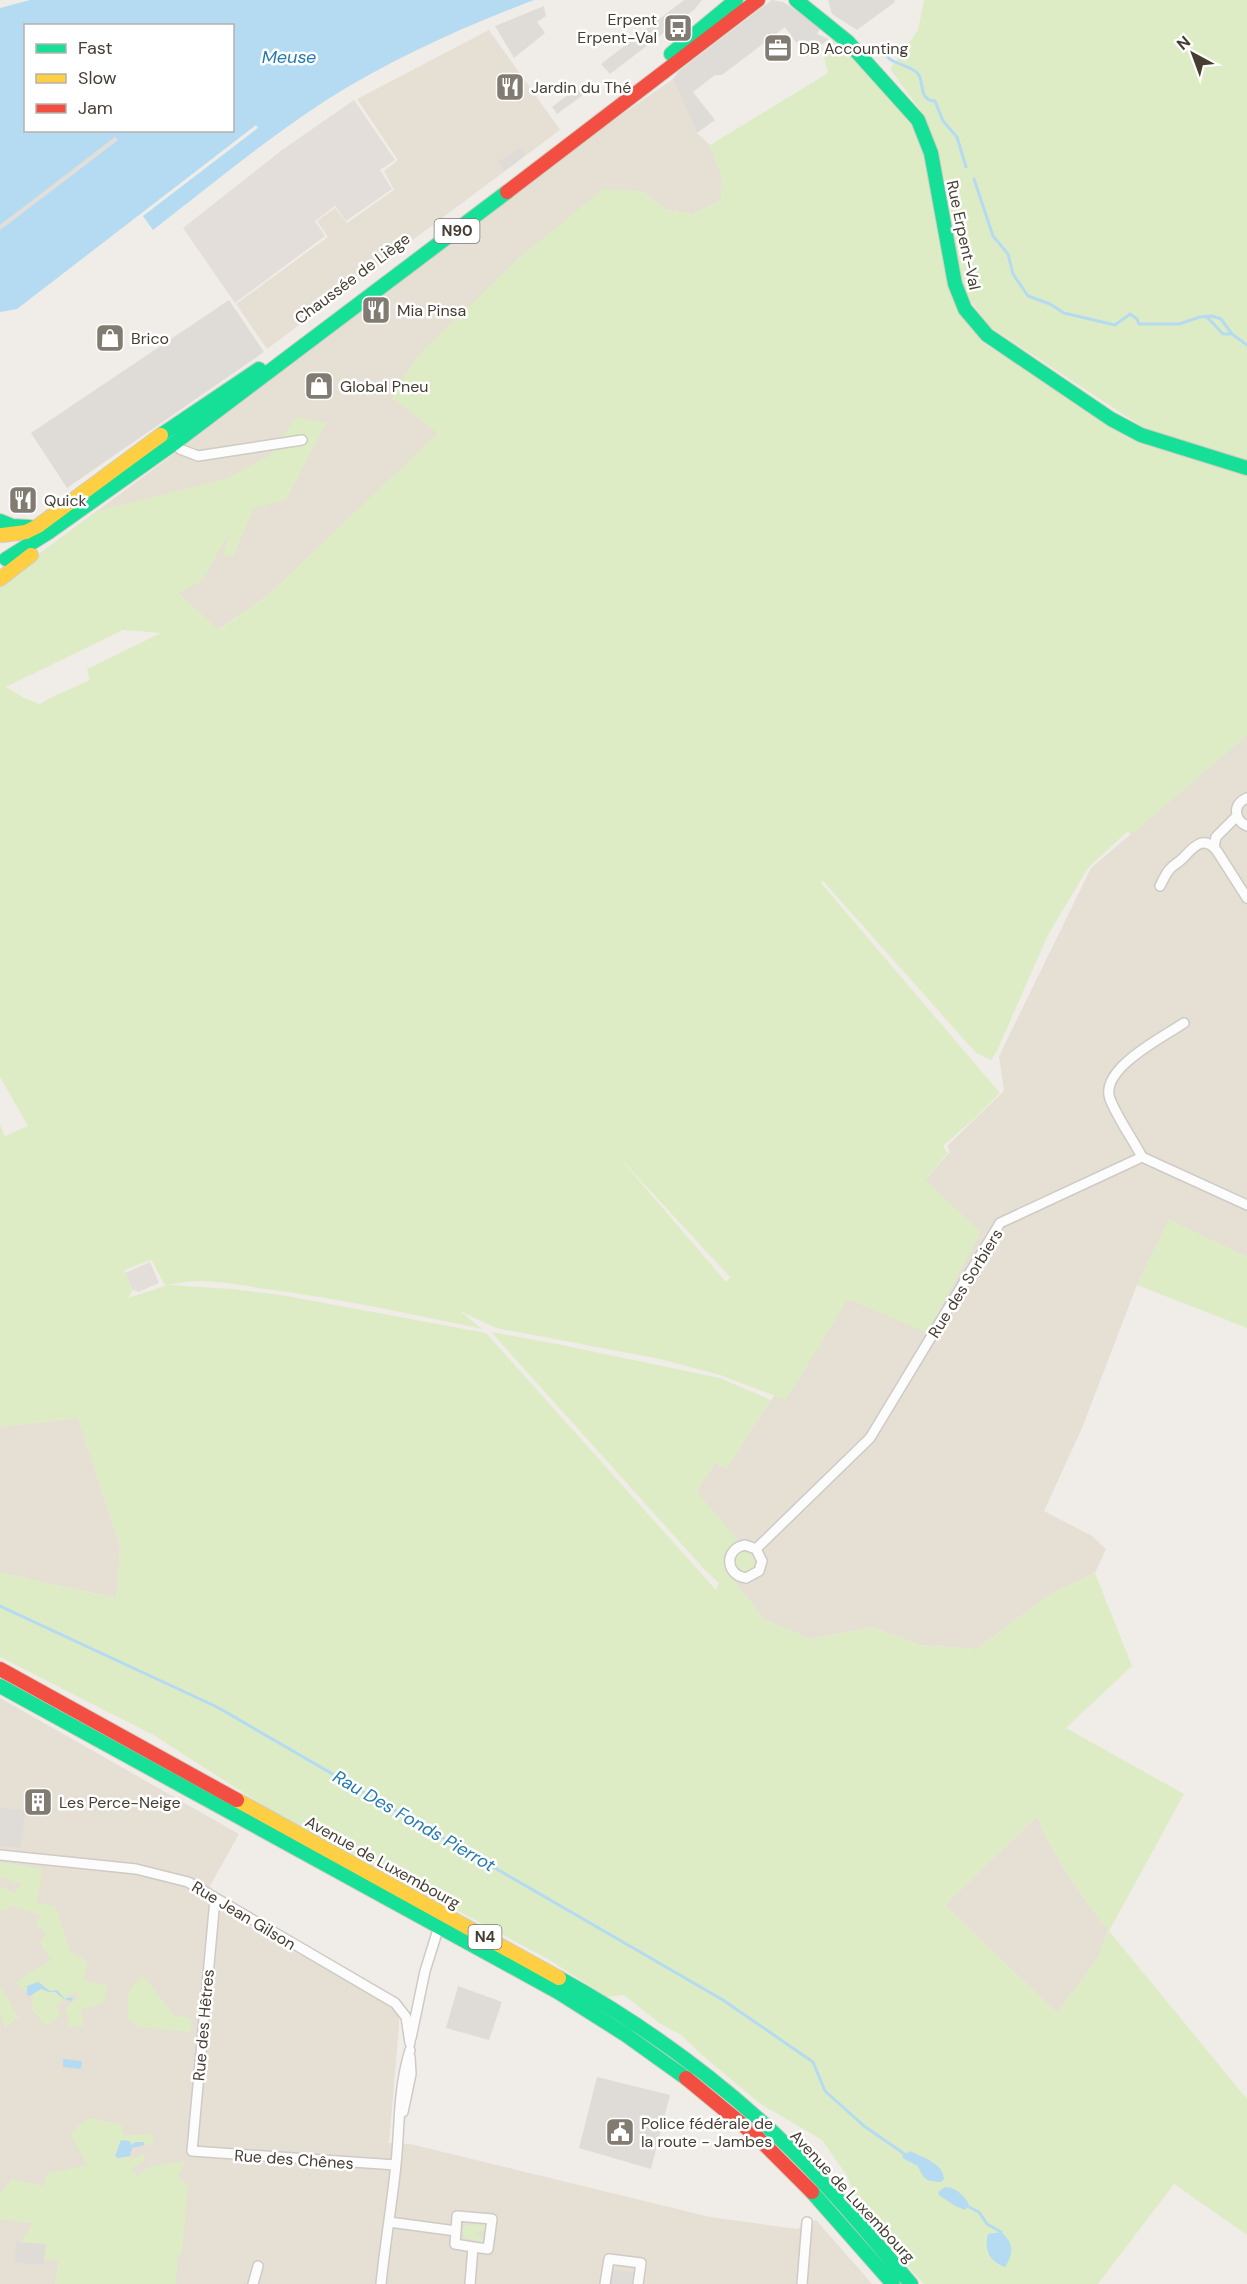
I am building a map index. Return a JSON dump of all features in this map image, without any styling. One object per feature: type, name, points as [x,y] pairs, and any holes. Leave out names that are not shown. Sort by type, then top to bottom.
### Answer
[{"type":"main road","name":"Chaussée de Liège","points":[[1,530],[26,532],[38,525],[267,363],[607,104],[736,0]]},
{"type":"main road","name":"Chaussée de Liège","points":[[3,563],[153,459],[341,319],[758,0]]},
{"type":"main road","name":"Rue Erpent-Val","points":[[796,0],[849,42],[918,120],[931,153],[955,284],[965,309],[987,335],[1111,419],[1141,435],[1247,468]]},
{"type":"main road","points":[[153,459],[175,435],[178,424]]},
{"type":"main road","name":"Chaussée de Liège","points":[[0,579],[105,500],[153,459]]},
{"type":"main road","name":"N90","points":[[1,530],[9,547],[3,563]]},
{"type":"main road","name":"Avenue de Luxembourg","points":[[0,1669],[441,1921],[600,2017],[731,2114],[816,2196],[893,2284]]},
{"type":"main road","name":"Avenue de Luxembourg","points":[[0,1686],[441,1921],[607,2005],[649,2033],[722,2088],[757,2118],[824,2184],[911,2284]]},
{"type":"street","points":[[176,442],[180,449],[198,456],[302,440]]},
{"type":"street","points":[[1247,798],[1237,807],[1239,820],[1247,826]]},
{"type":"street","points":[[1237,816],[1216,837],[1214,847],[1247,898]]},
{"type":"street","points":[[1160,886],[1170,869],[1191,848],[1199,844],[1214,847]]},
{"type":"street","points":[[1184,1023],[1120,1066],[1111,1079],[1109,1096],[1142,1157],[1247,1205]]},
{"type":"street","name":"Rue des Sorbiers","points":[[756,1549],[870,1438],[1000,1223],[1142,1157]]},
{"type":"street","name":"Rue Jean Gilson","points":[[0,1855],[136,1869],[188,1882],[395,2003],[406,2017],[410,2047]]},
{"type":"street","name":"Rue des Hêtres","points":[[192,2151],[215,1899]]},
{"type":"street","points":[[381,2284],[399,2132],[411,2074],[410,2047],[425,1971],[441,1921]]},
{"type":"street","name":"Rue des Chênes","points":[[192,2151],[396,2165]]},
{"type":"street","points":[[457,2216],[492,2219],[488,2249],[456,2244],[456,2231],[457,2216]]},
{"type":"street","points":[[389,2222],[456,2231]]},
{"type":"street","points":[[802,2284],[807,2222]]},
{"type":"street","points":[[470,2284],[473,2247]]},
{"type":"street","points":[[605,2284],[609,2259],[641,2263],[638,2284]]},
{"type":"street","points":[[253,2284],[258,2266]]},
{"type":"shaded area","points":[[684,0],[702,0],[695,9],[610,74],[601,64]]},
{"type":"shaded area","points":[[772,0],[783,2],[821,27],[817,34],[829,39],[807,57],[785,27],[722,75],[715,75],[693,92],[715,120],[697,133],[673,79],[679,71]]},
{"type":"shaded area","points":[[828,0],[894,0],[895,2],[857,30],[832,14]]},
{"type":"shaded area","points":[[544,6],[546,16],[537,22],[545,33],[514,58],[495,26]]},
{"type":"shaded area","points":[[489,30],[560,130],[267,349],[236,304],[328,237],[317,221],[335,208],[347,223],[394,190],[384,171],[398,160],[357,99]]},
{"type":"shaded area","points":[[673,79],[697,133],[710,145],[722,176],[721,200],[693,214],[666,210],[642,191],[558,228],[518,259],[393,398],[439,433],[267,596],[218,630],[0,583],[194,439],[572,149]]},
{"type":"shaded area","points":[[577,88],[583,95],[557,114],[552,107]]},
{"type":"shaded area","points":[[354,100],[395,160],[380,170],[392,189],[346,221],[335,206],[315,221],[325,236],[235,303],[183,228],[282,150]]},
{"type":"shaded area","points":[[115,136],[118,140],[0,230],[0,225]]},
{"type":"shaded area","points":[[521,147],[526,155],[505,171],[498,162]]},
{"type":"shaded area","points":[[229,300],[264,352],[67,488],[31,433]]},
{"type":"shaded area","points":[[1247,735],[1247,1257],[1169,1220],[1137,1285],[1082,1428],[1044,1511],[1092,1536],[1106,1549],[1095,1573],[1052,1593],[976,1649],[919,1645],[873,1627],[810,1639],[765,1620],[726,1571],[725,1555],[729,1549],[696,1491],[715,1463],[727,1468],[771,1400],[848,1299],[927,1332],[925,1180],[950,1152],[947,1146],[1004,1091],[999,1056],[1091,868]]},
{"type":"shaded area","points":[[150,1262],[159,1283],[138,1292],[133,1290],[125,1273]]},
{"type":"shaded area","points":[[78,1418],[120,1546],[117,1598],[0,1573],[0,1427]]},
{"type":"shaded area","points":[[0,1698],[239,1834],[210,1886],[225,1913],[391,2005],[399,2017],[399,2026],[389,2143],[410,2144],[710,2217],[797,2229],[816,2220],[872,2284],[0,2284]]},
{"type":"shaded area","points":[[0,1808],[25,1810],[21,1848],[0,1846]]},
{"type":"shaded area","points":[[1037,1816],[1047,1839],[1071,1880],[1108,1931],[1098,1958],[1057,2013],[945,1905]]},
{"type":"shaded area","points":[[458,1986],[502,2002],[489,2040],[446,2028]]},
{"type":"shaded area","points":[[597,2077],[670,2095],[651,2169],[579,2148]]},
{"type":"shaded area","points":[[16,2242],[46,2244],[43,2265],[14,2262]]},
{"type":"shaded area","points":[[611,2270],[635,2273],[633,2284],[610,2284]]},
{"type":"green space","points":[[924,0],[1247,0],[1247,735],[1131,835],[1128,831],[1088,868],[1048,935],[991,1060],[976,1053],[823,881],[821,883],[1000,1093],[943,1146],[948,1153],[925,1180],[981,1232],[927,1333],[848,1299],[786,1400],[720,1375],[660,1359],[496,1328],[460,1311],[482,1329],[347,1302],[229,1283],[205,1281],[169,1285],[281,1295],[486,1333],[716,1590],[719,1583],[491,1332],[720,1378],[771,1400],[727,1468],[715,1463],[696,1491],[738,1540],[725,1555],[726,1571],[765,1620],[810,1639],[873,1627],[919,1645],[976,1649],[1052,1593],[1095,1573],[1132,1666],[1066,1728],[1184,1794],[1109,1931],[1247,2099],[1247,2235],[1174,2184],[1098,2284],[924,2284],[881,2238],[881,2220],[861,2210],[847,2176],[822,2140],[759,2103],[681,2035],[659,2023],[624,1995],[607,1997],[548,1959],[278,1815],[155,1736],[0,1657],[0,1573],[117,1598],[120,1546],[78,1418],[0,1427],[0,1125],[5,1136],[28,1126],[0,1077],[0,583],[97,511],[225,479],[269,456],[296,417],[326,423],[286,500],[254,508],[233,557],[223,556],[229,533],[202,581],[179,593],[219,630],[267,596],[438,433],[392,398],[417,356],[518,259],[603,189],[642,191],[666,210],[693,214],[721,200],[722,176],[710,145],[828,73],[822,49],[838,37],[912,124],[925,156],[949,286],[958,311],[988,346],[1141,440],[1144,428],[990,327],[962,289],[948,191],[926,118],[890,69],[918,30]],"holes":[[[123,630],[161,633],[87,669],[90,680],[40,704],[6,687]],[[618,1156],[730,1277],[726,1282]],[[152,1260],[165,1286],[128,1298],[133,1290],[124,1270]],[[1037,1816],[1047,1839],[1071,1880],[1108,1931],[1098,1958],[1057,2013],[945,1905]]]},
{"type":"green space","points":[[1169,1219],[1247,1257],[1247,1328],[1137,1285]]},
{"type":"green space","points":[[746,1550],[754,1553],[757,1561],[754,1569],[746,1572],[738,1569],[735,1561],[738,1553]]},
{"type":"green space","points":[[0,1862],[43,1869],[37,1902],[56,1907],[70,1951],[87,1961],[85,1980],[107,1986],[104,2003],[81,2010],[84,2026],[69,2027],[66,2007],[78,1998],[77,1991],[56,2006],[60,2016],[46,2026],[32,2010],[33,1997],[15,1983],[51,1959],[40,1943],[46,1933],[36,1924],[40,1915],[12,1906],[0,1911],[0,1886],[15,1893],[22,1884],[0,1877]]},
{"type":"green space","points":[[143,1976],[175,2016],[191,2018],[191,2032],[137,2027],[127,2018],[129,1989]]},
{"type":"green space","points":[[2,1988],[19,2018],[5,2027],[0,2014],[0,1989]]},
{"type":"green space","points":[[88,2118],[121,2124],[124,2135],[153,2134],[154,2144],[144,2145],[144,2142],[136,2142],[131,2145],[126,2140],[121,2140],[115,2156],[136,2158],[143,2153],[145,2160],[132,2168],[137,2176],[149,2167],[185,2161],[178,2177],[188,2186],[182,2254],[178,2255],[176,2284],[55,2284],[58,2260],[44,2259],[45,2244],[20,2242],[33,2223],[0,2220],[0,2194],[11,2179],[43,2186],[48,2173],[87,2165],[70,2133]]},
{"type":"green space","points":[[465,2225],[486,2227],[487,2231],[478,2231],[477,2236],[485,2238],[482,2242],[465,2238],[462,2229]]},
{"type":"water","name":"Meuse","points":[[30,0],[534,0],[427,45],[375,71],[325,101],[281,131],[153,230],[143,216],[258,128],[256,125],[17,309],[0,312],[0,230],[118,140],[115,137],[0,225],[0,8]]},
{"type":"water","points":[[38,1982],[50,1991],[57,1990],[65,1999],[70,1997],[72,2001],[64,1999],[55,1992],[49,1992],[41,1989],[30,1996],[27,1995],[27,1986]]},
{"type":"water","points":[[63,2059],[82,2061],[81,2069],[63,2067]]},
{"type":"water","points":[[121,2140],[130,2141],[131,2145],[144,2142],[144,2145],[132,2148],[130,2156],[118,2158],[115,2156]]},
{"type":"water","points":[[910,2151],[936,2165],[943,2173],[944,2179],[941,2182],[926,2179],[918,2166],[902,2156]]},
{"type":"water","points":[[945,2187],[956,2190],[965,2198],[969,2204],[965,2210],[939,2195],[938,2192]]},
{"type":"water","points":[[1001,2232],[1011,2248],[1005,2267],[995,2262],[987,2250],[988,2234]]},
{"type":"waterway","points":[[880,48],[891,60],[917,72],[924,95],[935,101],[943,121],[957,137],[966,167]]},
{"type":"waterway","points":[[974,179],[993,236],[1008,254],[1013,274],[1028,296],[1050,304],[1064,313],[1115,325],[1130,314],[1137,319],[1139,324],[1179,324],[1200,317],[1212,316],[1221,319],[1232,334],[1247,345]]},
{"type":"waterway","points":[[1207,317],[1223,334],[1231,334]]},
{"type":"waterway","name":"Rau Des Fonds Pierrot","points":[[0,1606],[217,1707],[723,2000],[813,2062],[825,2091],[864,2126],[906,2155]]},
{"type":"waterway","points":[[965,2205],[979,2212],[987,2224],[1001,2232]]},
{"type":"traffic: fast","points":[[671,54],[736,0]]},
{"type":"traffic: fast","points":[[796,0],[848,42],[918,120],[931,153],[955,284],[965,309],[987,335],[1111,419],[1141,435],[1247,468]]},
{"type":"traffic: fast","points":[[6,559],[49,532],[176,442],[507,192]]},
{"type":"traffic: fast","points":[[161,435],[259,369]]},
{"type":"traffic: fast","points":[[0,521],[12,526],[30,527]]},
{"type":"traffic: fast","points":[[0,1686],[558,1992],[626,2035],[686,2078]]},
{"type":"traffic: fast","points":[[559,1978],[645,2030],[726,2091],[776,2135],[829,2189],[911,2284]]},
{"type":"traffic: fast","points":[[812,2192],[893,2284]]},
{"type":"traffic: slow","points":[[2,535],[26,532],[38,526],[161,435]]},
{"type":"traffic: slow","points":[[0,579],[31,555]]},
{"type":"traffic: slow","points":[[237,1800],[559,1978]]},
{"type":"traffic: jam","points":[[507,192],[758,0]]},
{"type":"traffic: jam","points":[[0,1669],[237,1800]]},
{"type":"traffic: jam","points":[[686,2078],[755,2135],[812,2192]]},
{"type":"place","name":"Erpent Erpent-Val","points":[[678,28]]},
{"type":"place","name":"DB Accounting","points":[[778,48]]},
{"type":"place","name":"Jardin du Thé","points":[[510,87]]},
{"type":"place","name":"Mia Pinsa","points":[[376,310]]},
{"type":"place","name":"Brico","points":[[110,338]]},
{"type":"place","name":"Global Pneu","points":[[319,386]]},
{"type":"place","name":"Quick","points":[[23,500]]},
{"type":"place","name":"Les Perce-Neige","points":[[38,1802]]},
{"type":"place","name":"Police fédérale de la route - Jambes","points":[[620,2132]]}]
